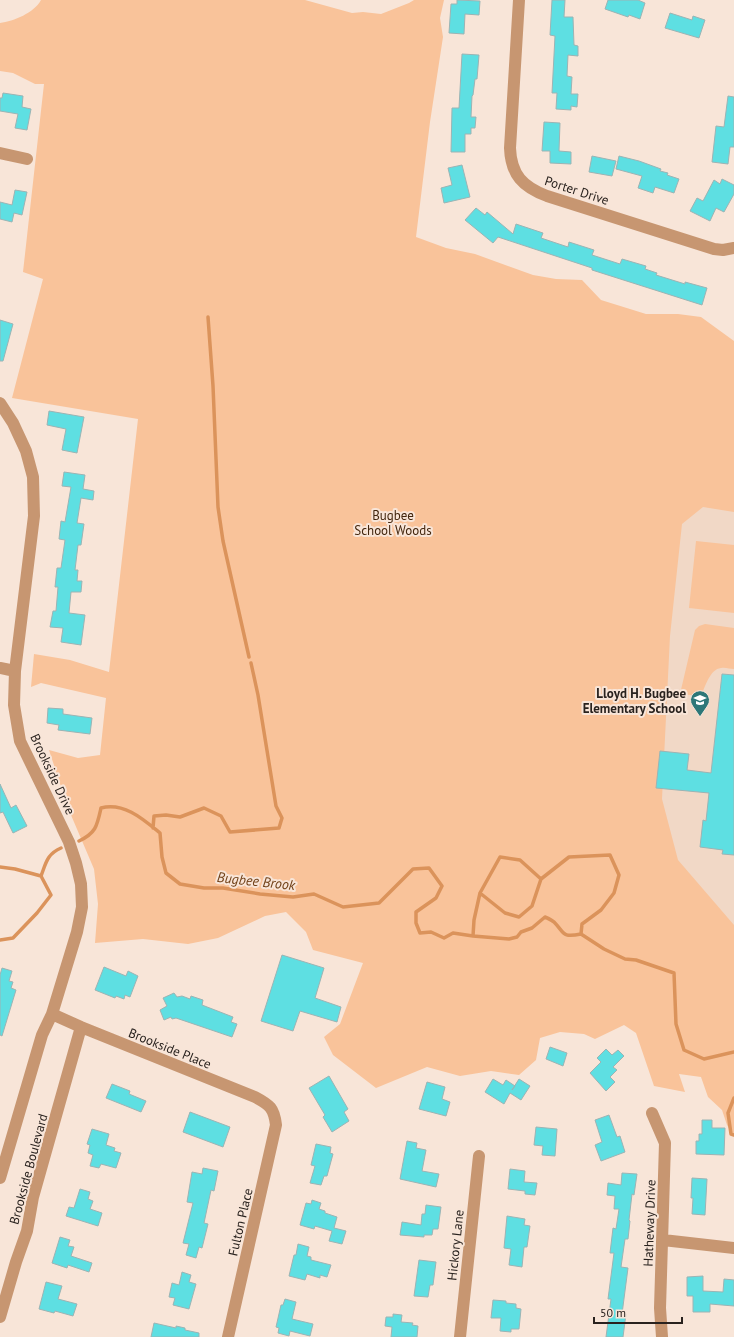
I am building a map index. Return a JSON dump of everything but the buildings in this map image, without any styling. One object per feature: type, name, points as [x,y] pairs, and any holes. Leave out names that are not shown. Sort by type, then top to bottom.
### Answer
[{"type":"street","name":"Porter Drive","points":[[519,0],[510,148],[512,164],[518,178],[535,192],[547,196],[714,249],[723,250],[734,248]]},
{"type":"street","points":[[0,153],[27,159]]},
{"type":"street","name":"Brookside Drive","points":[[0,403],[13,423],[26,451],[33,477],[34,516],[15,671],[14,705],[20,741],[69,842],[81,884],[82,907],[77,932],[52,1014]]},
{"type":"street","points":[[0,668],[15,671]]},
{"type":"street","name":"Brookside Place","points":[[52,1014],[81,1028],[255,1097],[267,1103],[275,1112]]},
{"type":"street","name":"Brookside Boulevard","points":[[0,1178],[42,1035],[52,1014]]},
{"type":"street","name":"Brookside Boulevard","points":[[0,1317],[16,1262],[27,1232],[33,1197],[81,1028]]},
{"type":"street","name":"Fulton Place","points":[[228,1337],[276,1125],[275,1112]]},
{"type":"street","name":"Hatheway Drive","points":[[652,1113],[665,1142],[660,1308],[662,1337]]},
{"type":"street","name":"Hickory Lane","points":[[460,1337],[479,1156]]},
{"type":"street","points":[[662,1240],[734,1248]]},
{"type":"shaded area","points":[[685,327],[734,343],[734,1058],[650,959]]},
{"type":"green space","name":"Bugbee School Woods","points":[[41,0],[305,0],[352,13],[363,12],[381,14],[414,0],[444,0],[440,18],[443,37],[430,122],[416,237],[446,248],[475,254],[533,275],[556,279],[582,280],[601,300],[646,314],[678,314],[701,317],[734,341],[734,512],[703,507],[682,524],[670,636],[662,799],[678,860],[734,925],[734,1137],[727,1125],[722,1110],[708,1097],[701,1077],[679,1074],[685,1092],[654,1086],[636,1033],[624,1025],[595,1039],[584,1034],[560,1032],[540,1038],[536,1060],[519,1075],[491,1071],[460,1076],[427,1067],[376,1088],[333,1055],[324,1037],[340,1024],[363,963],[313,950],[306,932],[286,912],[265,916],[218,938],[188,944],[143,939],[95,943],[98,904],[94,869],[68,808],[49,750],[78,758],[100,755],[106,698],[41,683],[31,687],[34,654],[70,660],[109,672],[138,419],[12,398],[43,279],[23,272],[44,84],[35,84],[13,73],[0,71],[0,23],[23,16],[34,9]]},
{"type":"green space","points":[[696,541],[734,545],[734,613],[689,608]]},
{"type":"green space","points":[[705,624],[734,628],[734,669],[717,669],[708,679],[701,696],[680,694],[695,630],[699,626]]},
{"type":"waterway","points":[[208,317],[213,386],[218,507],[223,541],[249,657]]},
{"type":"waterway","points":[[153,828],[154,816],[166,815],[180,817],[204,808],[221,816],[230,832],[279,828],[282,818],[276,806],[258,695],[251,663]]},
{"type":"waterway","name":"Bugbee Brook","points":[[79,841],[89,835],[95,828],[101,808],[118,807],[140,817],[160,833],[162,857],[166,873],[180,884],[204,888],[223,888],[260,894],[293,897],[314,894],[343,907],[379,903],[413,869],[429,868],[442,886],[436,898],[416,912],[416,923],[420,933],[431,932],[444,938],[453,933],[473,936],[474,920],[480,893],[500,857],[520,860],[541,879],[569,857],[610,855],[619,875],[614,893],[601,910],[582,924],[581,934],[604,949],[625,959],[636,960],[674,973],[676,1024],[684,1050],[704,1059],[734,1052]]},
{"type":"waterway","name":"Bugbee Brook","points":[[41,876],[50,856],[56,850],[61,848]]},
{"type":"waterway","points":[[0,867],[15,869],[41,876],[51,895],[37,913],[13,938],[0,940]]},
{"type":"waterway","points":[[480,893],[505,913],[519,917],[532,906],[541,879]]},
{"type":"waterway","points":[[473,936],[509,939],[517,937],[521,932],[532,928],[545,917],[554,922],[564,934],[581,934]]},
{"type":"waterway","name":"Bugbee Brook","points":[[734,1098],[728,1113],[731,1134],[734,1135]]},
{"type":"place","name":"Lloyd H. Bugbee Elementary School","points":[[700,717]]}]
